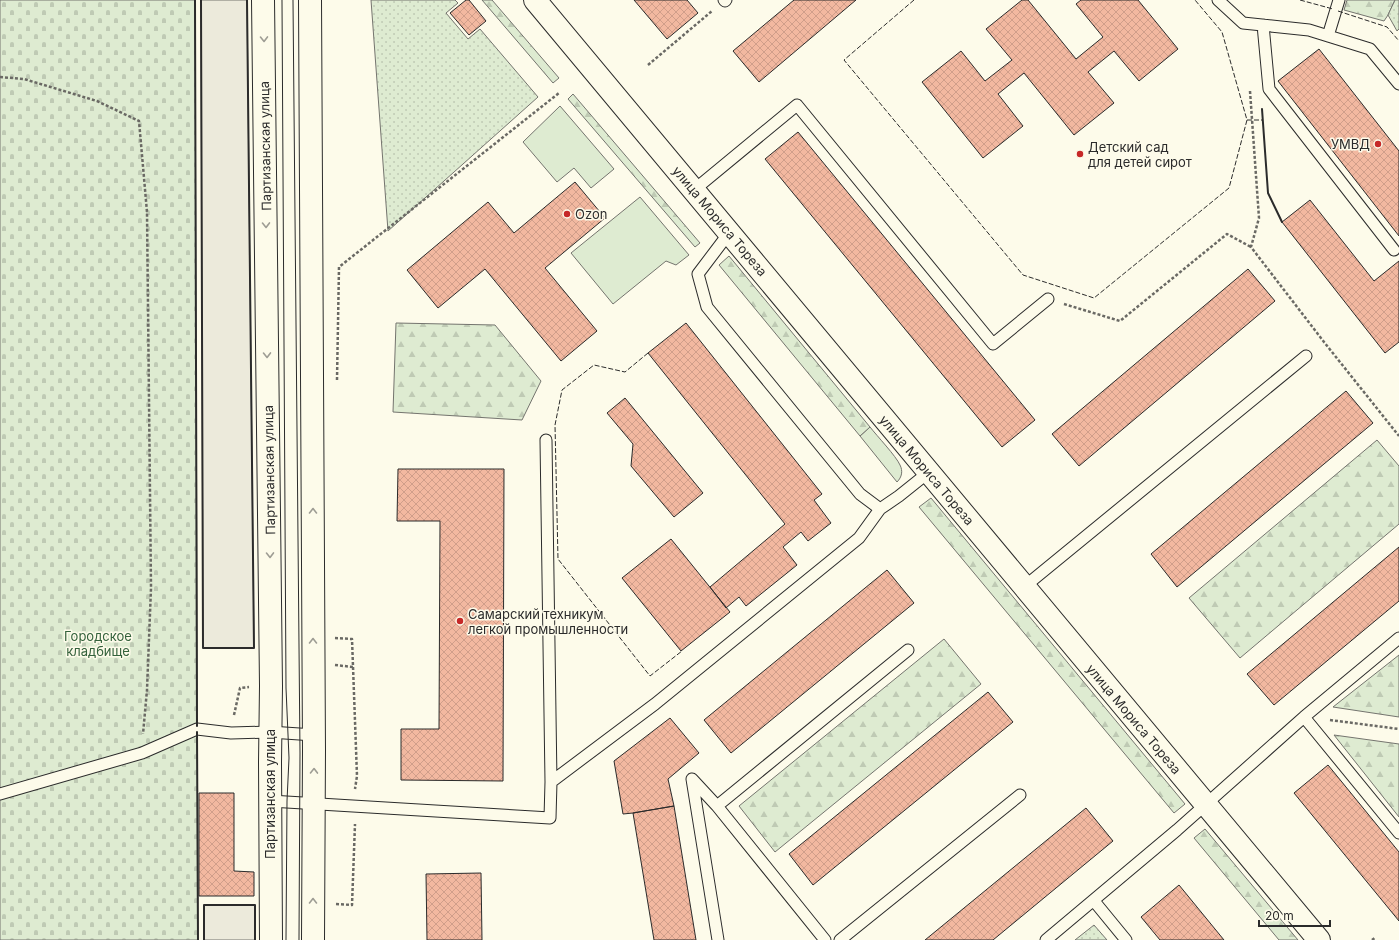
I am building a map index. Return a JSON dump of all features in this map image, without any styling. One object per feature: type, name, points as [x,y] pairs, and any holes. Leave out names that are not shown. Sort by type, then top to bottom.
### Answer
[{"type":"street","name":"Партизанская улица","points":[[263,0],[271,678],[271,940]]},
{"type":"street","points":[[310,0],[314,940]]},
{"type":"street","name":"улица Мориса Тореза","points":[[535,0],[1319,940]]},
{"type":"lane","points":[[1218,0],[1243,23],[1309,30],[1370,49],[1399,84]]},
{"type":"lane","points":[[1328,36],[1339,0]]},
{"type":"lane","points":[[1263,25],[1269,89],[1394,250]]},
{"type":"lane","points":[[694,190],[797,105],[993,344],[1048,299]]},
{"type":"lane","points":[[729,233],[698,274],[707,307],[860,494],[880,509]]},
{"type":"lane","points":[[1024,587],[1306,356]]},
{"type":"lane","points":[[270,801],[314,802],[550,818],[551,782],[546,440]]},
{"type":"lane","points":[[551,782],[655,704],[859,538],[880,509],[929,472]]},
{"type":"lane","points":[[1046,940],[1094,901],[1304,717],[1399,638]]},
{"type":"lane","points":[[717,806],[908,650]]},
{"type":"lane","points":[[1304,717],[1399,833]]},
{"type":"lane","points":[[0,794],[142,753],[197,729],[231,733],[270,732],[314,735]]},
{"type":"lane","points":[[718,940],[692,780],[717,806],[825,940]]},
{"type":"lane","points":[[840,940],[1020,795]]},
{"type":"lane","points":[[1094,901],[1126,940]]},
{"type":"path","points":[[648,65],[725,0]]},
{"type":"path","points":[[0,77],[24,79],[97,101],[139,120],[147,212],[150,580],[147,690],[142,753]]},
{"type":"path","points":[[1250,90],[1259,218],[1251,247]]},
{"type":"path","points":[[337,385],[338,267],[559,93]]},
{"type":"path","points":[[1048,299],[1120,321],[1227,234],[1251,247],[1399,436]]},
{"type":"path","points":[[334,645],[334,638],[352,639],[357,776],[355,791],[352,905],[334,903],[334,911]]},
{"type":"path","points":[[334,658],[334,672]]},
{"type":"path","points":[[334,665],[353,667]]},
{"type":"path","points":[[231,733],[240,688],[255,686]]},
{"type":"path","points":[[1304,717],[1399,729]]},
{"type":"path","points":[[1372,940],[1376,937]]},
{"type":"green space","name":"Городское кладбище","points":[[0,0],[195,0],[198,940],[0,940]]},
{"type":"green space","points":[[371,0],[455,0],[458,3],[446,13],[468,39],[480,29],[538,97],[388,231]]},
{"type":"green space","points":[[482,0],[492,0],[559,78],[553,83]]},
{"type":"green space","points":[[1347,0],[1395,0],[1384,21],[1344,10]]},
{"type":"green space","points":[[1395,0],[1399,0],[1399,29],[1397,31],[1388,15]]},
{"type":"green space","points":[[573,94],[700,243],[695,247],[568,99]]},
{"type":"green space","points":[[560,106],[614,169],[591,188],[574,168],[557,182],[523,142]]},
{"type":"green space","points":[[640,197],[689,255],[676,265],[666,261],[613,304],[571,253]]},
{"type":"green space","points":[[729,256],[870,427],[860,436],[719,265]]},
{"type":"green space","points":[[396,323],[495,325],[541,381],[522,420],[393,412]]},
{"type":"green space","points":[[870,427],[891,451],[902,469],[902,474],[897,482],[860,436]]},
{"type":"green space","points":[[1377,440],[1399,466],[1399,524],[1240,658],[1189,598]]},
{"type":"green space","points":[[931,498],[1185,804],[1174,813],[919,507]]},
{"type":"green space","points":[[944,639],[981,684],[775,852],[739,806]]},
{"type":"green space","points":[[1399,655],[1399,717],[1333,707]]},
{"type":"green space","points":[[1334,735],[1399,744],[1399,817]]},
{"type":"green space","points":[[1205,829],[1298,940],[1279,940],[1194,838]]},
{"type":"green space","points":[[1094,925],[1107,940],[1075,940]]},
{"type":"shaded area","points":[[201,0],[247,0],[254,648],[203,648]]},
{"type":"shaded area","points":[[204,905],[255,905],[255,940],[204,940]]},
{"type":"building","points":[[466,0],[469,0],[486,21],[469,35],[450,13]]},
{"type":"building","points":[[634,0],[687,0],[698,13],[667,39]]},
{"type":"building","points":[[794,0],[856,0],[759,82],[733,51]]},
{"type":"building","points":[[1022,0],[1028,0],[1076,59],[1103,37],[1076,4],[1081,0],[1138,0],[1178,49],[1139,81],[1114,51],[1088,72],[1114,103],[1074,135],[1024,73],[998,94],[1023,126],[983,158],[922,82],[961,51],[985,81],[1012,60],[986,29]]},
{"type":"building","points":[[1319,49],[1399,151],[1399,236],[1278,81]]},
{"type":"building","points":[[798,132],[1035,420],[1002,447],[765,159]]},
{"type":"building","points":[[575,182],[605,218],[545,268],[597,331],[561,361],[485,269],[438,308],[407,270],[488,202],[514,233]]},
{"type":"building","points":[[1310,200],[1374,281],[1399,261],[1399,342],[1385,353],[1282,222]]},
{"type":"building","points":[[1248,269],[1275,301],[1079,466],[1052,434]]},
{"type":"building","points":[[686,323],[822,494],[814,500],[831,523],[808,541],[801,532],[783,547],[797,565],[746,606],[739,597],[726,608],[710,587],[785,524],[648,353]]},
{"type":"building","points":[[1346,391],[1373,423],[1177,587],[1151,554]]},
{"type":"building","points":[[625,398],[703,493],[674,517],[631,466],[633,444],[607,413]]},
{"type":"building","points":[[398,469],[504,469],[503,781],[401,780],[401,729],[439,729],[440,521],[397,521]]},
{"type":"building","points":[[671,539],[730,612],[681,651],[622,578]]},
{"type":"building","points":[[1399,547],[1399,601],[1274,705],[1247,674]]},
{"type":"building","points":[[887,570],[914,603],[731,753],[704,720]]},
{"type":"building","points":[[988,692],[1013,722],[813,885],[789,854]]},
{"type":"building","points":[[670,718],[699,753],[668,779],[674,806],[623,814],[614,761]]},
{"type":"building","points":[[1328,765],[1399,852],[1399,921],[1294,793]]},
{"type":"building","points":[[199,793],[234,793],[234,871],[254,872],[254,896],[199,896]]},
{"type":"building","points":[[674,806],[696,940],[654,940],[633,813]]},
{"type":"building","points":[[1086,808],[1113,841],[993,940],[925,940]]},
{"type":"building","points":[[481,873],[482,940],[427,940],[426,874]]},
{"type":"building","points":[[1179,885],[1224,940],[1160,940],[1141,917]]},
{"type":"tram line","points":[[282,0],[286,688],[289,758],[287,801],[286,940]]},
{"type":"tram line","points":[[293,0],[300,753],[299,940]]},
{"type":"fence","points":[[914,0],[844,60],[1023,275],[1094,298],[1229,188],[1247,120],[1222,32],[1195,0]]},
{"type":"fence","points":[[1300,0],[1333,9]]},
{"type":"fence","points":[[1338,11],[1387,27],[1399,41]]},
{"type":"fence","points":[[1247,120],[1263,120]]},
{"type":"fence","points":[[648,353],[625,372],[594,365],[562,390],[555,425],[558,559],[650,676],[682,651]]},
{"type":"wall","points":[[195,0],[197,726]]},
{"type":"wall","points":[[201,0],[203,648],[254,648],[247,0]]},
{"type":"wall","points":[[1262,109],[1268,193],[1282,222]]},
{"type":"wall","points":[[197,732],[198,940]]},
{"type":"wall","points":[[204,940],[204,905],[255,905],[255,940]]},
{"type":"place","name":"УМВД","points":[[1378,144]]},
{"type":"place","name":"Детский сад для детей сирот","points":[[1080,154]]},
{"type":"place","name":"Ozon","points":[[567,214]]},
{"type":"place","name":"Самарский техникум легкой промышленности","points":[[460,621]]}]
